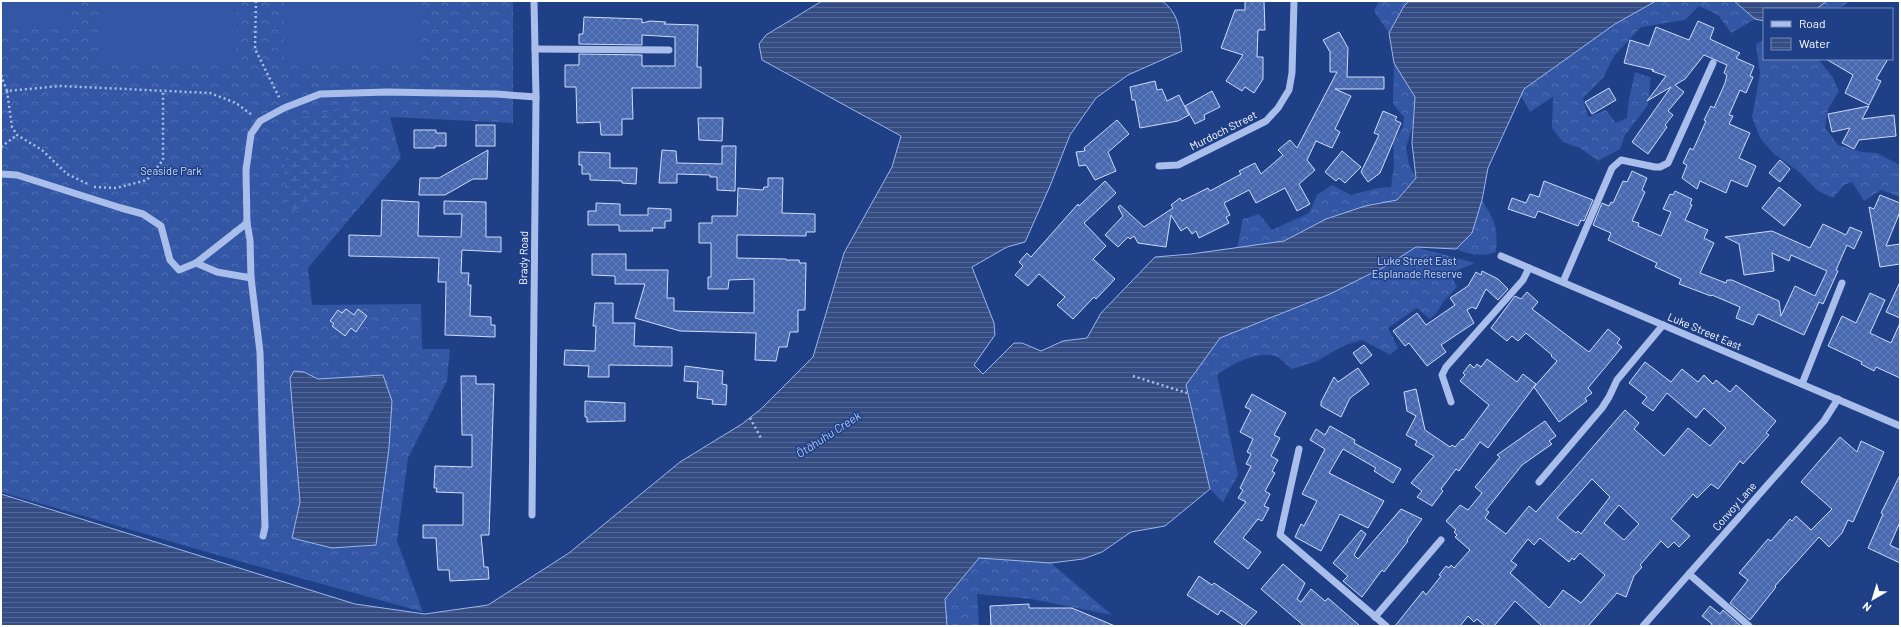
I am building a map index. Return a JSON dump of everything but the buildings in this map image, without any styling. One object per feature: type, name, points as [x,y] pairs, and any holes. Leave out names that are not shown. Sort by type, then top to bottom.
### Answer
[{"type":"street","name":"Brady Road","points":[[532,515],[536,97],[534,1]]},
{"type":"street","name":"Murdoch Street","points":[[1159,166],[1178,165],[1266,121],[1278,108],[1289,90],[1292,73],[1294,1]]},
{"type":"street","points":[[535,49],[669,50]]},
{"type":"street","points":[[1563,282],[1614,164],[1621,160],[1655,167],[1660,167],[1668,163],[1713,63]]},
{"type":"street","points":[[263,536],[265,527],[260,352],[251,278],[250,240],[247,223],[246,170],[251,134],[260,122],[284,108],[320,94],[387,92],[496,94],[536,97]]},
{"type":"street","points":[[1,174],[17,175],[143,214],[162,226],[170,260],[179,270],[196,263],[247,223]]},
{"type":"street","name":"Luke Street East","points":[[1501,256],[1900,426]]},
{"type":"street","points":[[196,263],[217,272],[251,278]]},
{"type":"street","points":[[1450,402],[1442,375],[1446,367],[1523,280],[1529,268]]},
{"type":"street","points":[[1802,384],[1842,283]]},
{"type":"street","points":[[1538,482],[1602,408],[1617,380],[1664,325]]},
{"type":"street","name":"Convoy Lane","points":[[1643,626],[1824,421],[1838,399]]},
{"type":"street","points":[[1298,449],[1280,535],[1386,626]]},
{"type":"street","points":[[1376,617],[1441,540]]},
{"type":"street","points":[[1689,574],[1749,626]]},
{"type":"path","points":[[256,1],[255,48],[284,108]]},
{"type":"path","points":[[1,76],[7,91],[12,127],[16,135],[42,150],[67,174],[94,187],[116,188],[147,180],[163,160],[163,90]]},
{"type":"path","points":[[7,91],[61,86],[210,93],[236,103],[260,122]]},
{"type":"path","points":[[1,147],[16,135]]},
{"type":"path","points":[[1133,376],[1187,393]]},
{"type":"path","points":[[750,418],[761,438]]},
{"type":"green space","name":"Seaside Park","points":[[1,1],[513,1],[513,123],[390,117],[401,158],[308,268],[312,305],[421,304],[422,349],[450,349],[447,381],[408,458],[397,541],[423,612],[217,555],[1,492]]},
{"type":"green space","points":[[1,1],[70,1],[69,28],[1,26]]},
{"type":"green space","points":[[100,1],[237,1],[236,64],[99,61]]},
{"type":"green space","points":[[284,1],[419,1],[419,64],[284,63]]},
{"type":"green space","points":[[1379,1],[1409,1],[1389,33],[1374,11]]},
{"type":"green space","points":[[1656,1],[1734,1],[1755,19],[1731,33],[1718,15],[1699,6],[1685,20],[1641,27],[1614,56],[1603,78],[1583,98],[1588,117],[1606,110],[1616,123],[1627,118],[1629,99],[1635,72],[1651,78],[1648,105],[1625,135],[1620,149],[1598,161],[1580,148],[1563,142],[1552,128],[1553,97],[1530,112],[1521,96],[1524,89],[1615,24]]},
{"type":"green space","points":[[1827,1],[1850,1],[1840,8],[1817,8]]},
{"type":"green space","points":[[1763,40],[1763,60],[1819,60],[1832,76],[1839,91],[1828,109],[1825,128],[1838,145],[1862,152],[1877,153],[1900,165],[1900,197],[1881,190],[1864,201],[1852,182],[1844,185],[1833,198],[1818,191],[1798,171],[1774,154],[1760,138],[1752,117],[1760,74],[1756,44]]},
{"type":"green space","points":[[1394,63],[1415,97],[1413,125],[1406,147],[1409,164],[1416,178],[1397,200],[1365,206],[1326,219],[1284,241],[1237,248],[1243,219],[1259,214],[1272,230],[1309,213],[1317,195],[1332,185],[1351,195],[1378,188],[1391,187],[1394,165],[1393,143],[1403,127],[1404,117],[1393,104]]},
{"type":"green space","points":[[352,106],[361,108],[360,143],[333,182],[301,213],[285,205],[285,164],[295,119]]},
{"type":"green space","points":[[1482,200],[1495,224],[1496,252],[1476,255],[1456,249],[1472,233]]},
{"type":"green space","name":"Luke Street East Esplanade Reserve","points":[[1416,247],[1475,263],[1450,273],[1457,287],[1430,319],[1417,308],[1388,328],[1398,348],[1390,355],[1362,340],[1345,345],[1317,361],[1292,369],[1275,356],[1260,355],[1237,363],[1217,375],[1238,475],[1223,502],[1210,489],[1186,385],[1219,338],[1330,294],[1386,266]]},
{"type":"green space","points":[[979,558],[1051,563],[1112,615],[1031,599],[977,594],[979,626],[947,626],[945,599]]},
{"type":"water","name":"Ōtāhuhu Creek","points":[[822,1],[1162,1],[1172,11],[1178,23],[1182,51],[1128,75],[1096,98],[1070,135],[1050,186],[1025,242],[1007,247],[972,267],[994,323],[995,335],[974,365],[983,374],[1014,343],[1022,343],[1041,351],[1063,341],[1087,338],[1101,313],[1155,257],[1191,254],[1284,241],[1326,219],[1365,206],[1397,200],[1416,178],[1412,143],[1415,97],[1394,63],[1389,33],[1404,6],[1409,1],[1656,1],[1615,24],[1524,89],[1488,168],[1482,200],[1472,233],[1456,249],[1416,247],[1386,266],[1330,294],[1220,338],[1186,385],[1210,489],[1165,526],[1131,532],[1102,552],[1083,559],[1051,563],[979,558],[945,599],[947,626],[1,626],[1,494],[355,604],[425,614],[488,605],[569,553],[680,462],[742,424],[761,409],[813,357],[844,253],[892,167],[901,136],[762,60],[759,44],[766,35]]},
{"type":"water","points":[[1734,1],[1827,1],[1817,8],[1763,8],[1763,21],[1755,19]]},
{"type":"water","points":[[294,371],[304,372],[318,379],[383,375],[392,401],[389,448],[376,545],[332,548],[292,538],[300,502],[290,378]]}]
